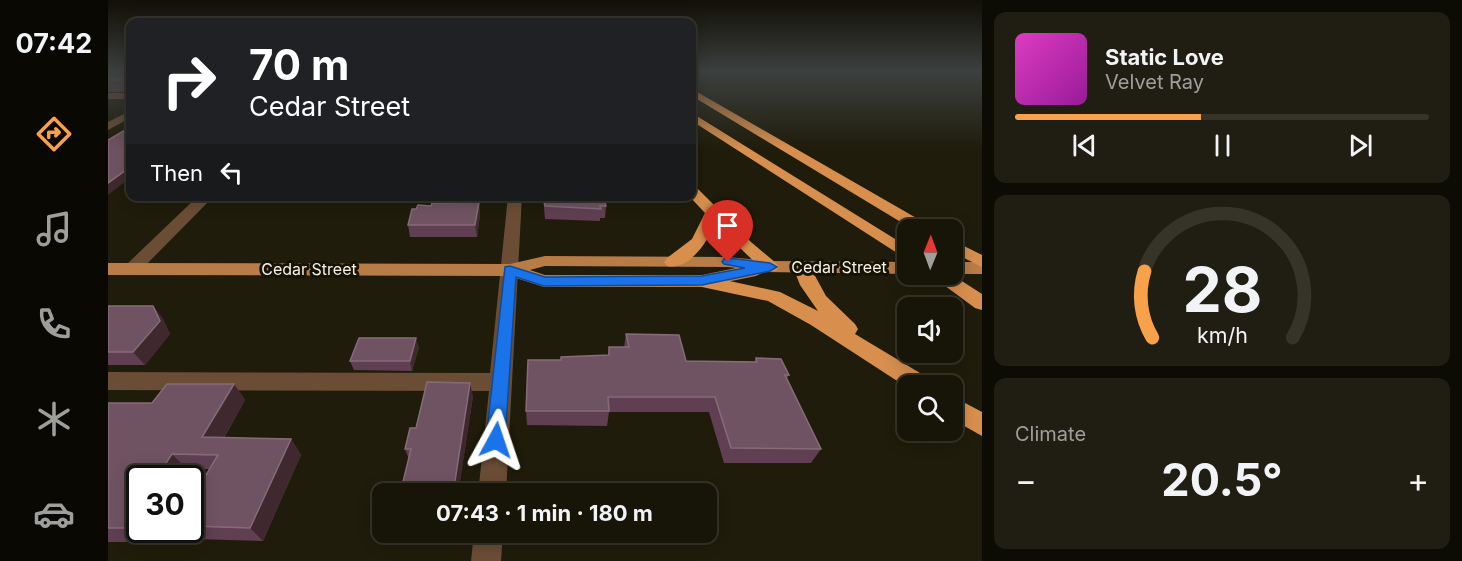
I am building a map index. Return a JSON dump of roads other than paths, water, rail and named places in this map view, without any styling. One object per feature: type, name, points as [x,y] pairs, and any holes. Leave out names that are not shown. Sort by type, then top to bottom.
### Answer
[{"type":"highway","points":[[701,97],[907,219]]},
{"type":"highway","points":[[696,119],[897,248]]},
{"type":"highway","points":[[696,195],[745,246],[770,267]]},
{"type":"highway","points":[[673,262],[690,251],[704,237],[712,213]]},
{"type":"highway","points":[[963,251],[982,262]]},
{"type":"highway","points":[[802,267],[807,284],[819,301],[836,319],[883,359]]},
{"type":"highway","points":[[702,281],[773,296],[818,320],[906,375]]},
{"type":"highway","points":[[955,285],[982,303]]},
{"type":"highway","points":[[963,413],[982,425]]},
{"type":"main road","name":"Cedar Street","points":[[108,269],[510,270],[545,261],[728,262],[770,267],[897,268]]},
{"type":"main road","name":"Cedar Street","points":[[510,270],[544,281],[702,281],[770,267]]},
{"type":"main road","points":[[963,268],[982,268]]},
{"type":"street","points":[[108,127],[126,117]]},
{"type":"street","points":[[132,269],[202,201]]},
{"type":"street","points":[[493,483],[515,201]]},
{"type":"street","points":[[108,381],[501,382]]},
{"type":"street","points":[[486,561],[488,543]]}]
